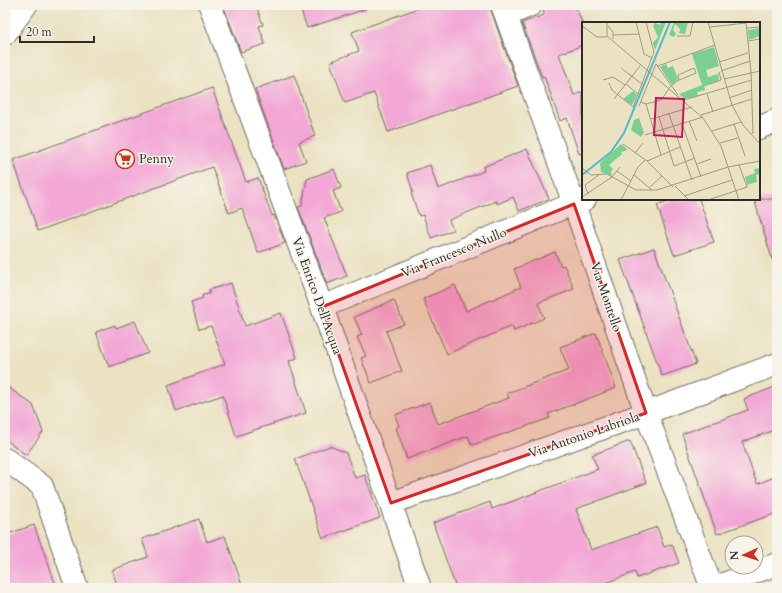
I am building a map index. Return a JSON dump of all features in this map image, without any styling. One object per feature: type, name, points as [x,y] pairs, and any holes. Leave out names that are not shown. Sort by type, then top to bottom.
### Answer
[{"type":"street","name":"Via Enrico Dell'Acqua","points":[[210,5],[322,307],[420,588]]},
{"type":"street","points":[[504,10],[531,5]]},
{"type":"street","points":[[5,34],[23,7]]},
{"type":"street","name":"Via Montello","points":[[504,10],[580,201],[646,413],[712,588]]},
{"type":"street","points":[[760,128],[777,120]]},
{"type":"street","name":"Via Francesco Nullo","points":[[322,307],[580,201]]},
{"type":"street","name":"Via Antonio Labriola","points":[[390,503],[646,413],[777,364]]},
{"type":"street","points":[[5,459],[42,486],[77,588]]},
{"type":"street","points":[[712,588],[777,564]]},
{"type":"highlighted area","points":[[574,204],[646,413],[391,503],[322,307]]},
{"type":"building","points":[[223,5],[256,5],[263,25],[259,26],[265,44],[241,52]]},
{"type":"building","points":[[299,5],[365,5],[366,9],[307,28]]},
{"type":"building","points":[[427,5],[489,5],[518,86],[388,132],[374,93],[345,103],[330,62],[359,51],[352,32]]},
{"type":"building","points":[[543,5],[575,5],[582,22],[582,45],[559,54],[574,95],[582,92],[582,153],[579,154],[567,118],[560,121],[544,76],[542,77],[522,23],[544,15]]},
{"type":"building","points":[[294,75],[315,136],[299,142],[306,161],[284,169],[255,89]]},
{"type":"building","name":"Penny","points":[[212,88],[246,182],[258,178],[272,216],[274,215],[285,243],[258,253],[242,208],[229,213],[212,167],[38,231],[13,160]]},
{"type":"building","points":[[527,149],[549,199],[519,211],[513,197],[497,204],[496,201],[449,220],[453,230],[431,238],[423,215],[419,216],[411,193],[413,192],[407,173],[430,165],[438,189],[484,171],[483,167]]},
{"type":"building","points":[[334,169],[341,188],[333,191],[341,212],[324,218],[347,276],[327,284],[298,207],[302,206],[307,179]]},
{"type":"building","points":[[777,199],[777,258],[772,259],[754,200]]},
{"type":"building","points":[[670,200],[699,200],[714,242],[674,255],[657,205]]},
{"type":"building","points":[[654,248],[696,364],[662,376],[620,260]]},
{"type":"building","points":[[555,252],[561,266],[564,265],[574,289],[538,303],[544,318],[514,331],[512,326],[447,354],[423,299],[455,285],[466,311],[521,287],[514,269]]},
{"type":"building","points":[[231,283],[245,326],[281,313],[297,358],[289,361],[306,413],[236,436],[223,395],[176,411],[168,385],[225,364],[211,326],[199,329],[191,302],[203,298],[202,295],[209,294],[209,290]]},
{"type":"building","points":[[394,300],[404,324],[386,331],[402,371],[371,383],[361,358],[366,356],[357,337],[362,335],[354,317]]},
{"type":"building","points":[[135,321],[148,353],[109,367],[96,332],[115,325],[116,328]]},
{"type":"building","points":[[596,333],[616,388],[548,414],[550,418],[472,445],[468,436],[407,459],[396,428],[399,426],[395,415],[430,402],[438,424],[509,398],[507,393],[569,370],[560,347]]},
{"type":"building","points":[[5,385],[33,405],[43,432],[26,455],[5,439]]},
{"type":"building","points":[[777,386],[777,429],[742,442],[757,484],[777,476],[777,513],[717,534],[682,434],[748,410],[744,399]]},
{"type":"building","points":[[630,441],[646,483],[576,509],[591,550],[657,527],[664,547],[672,544],[679,563],[637,578],[635,572],[592,588],[456,588],[433,523],[490,502],[492,509],[598,469],[592,455]]},
{"type":"building","points":[[330,446],[346,453],[355,478],[365,475],[380,518],[323,538],[295,459]]},
{"type":"building","points":[[199,519],[207,542],[225,536],[243,588],[118,588],[112,570],[148,557],[142,539]]},
{"type":"building","points":[[34,525],[57,588],[5,588],[5,535]]},
{"type":"place","name":"Penny","points":[[125,159]]}]
